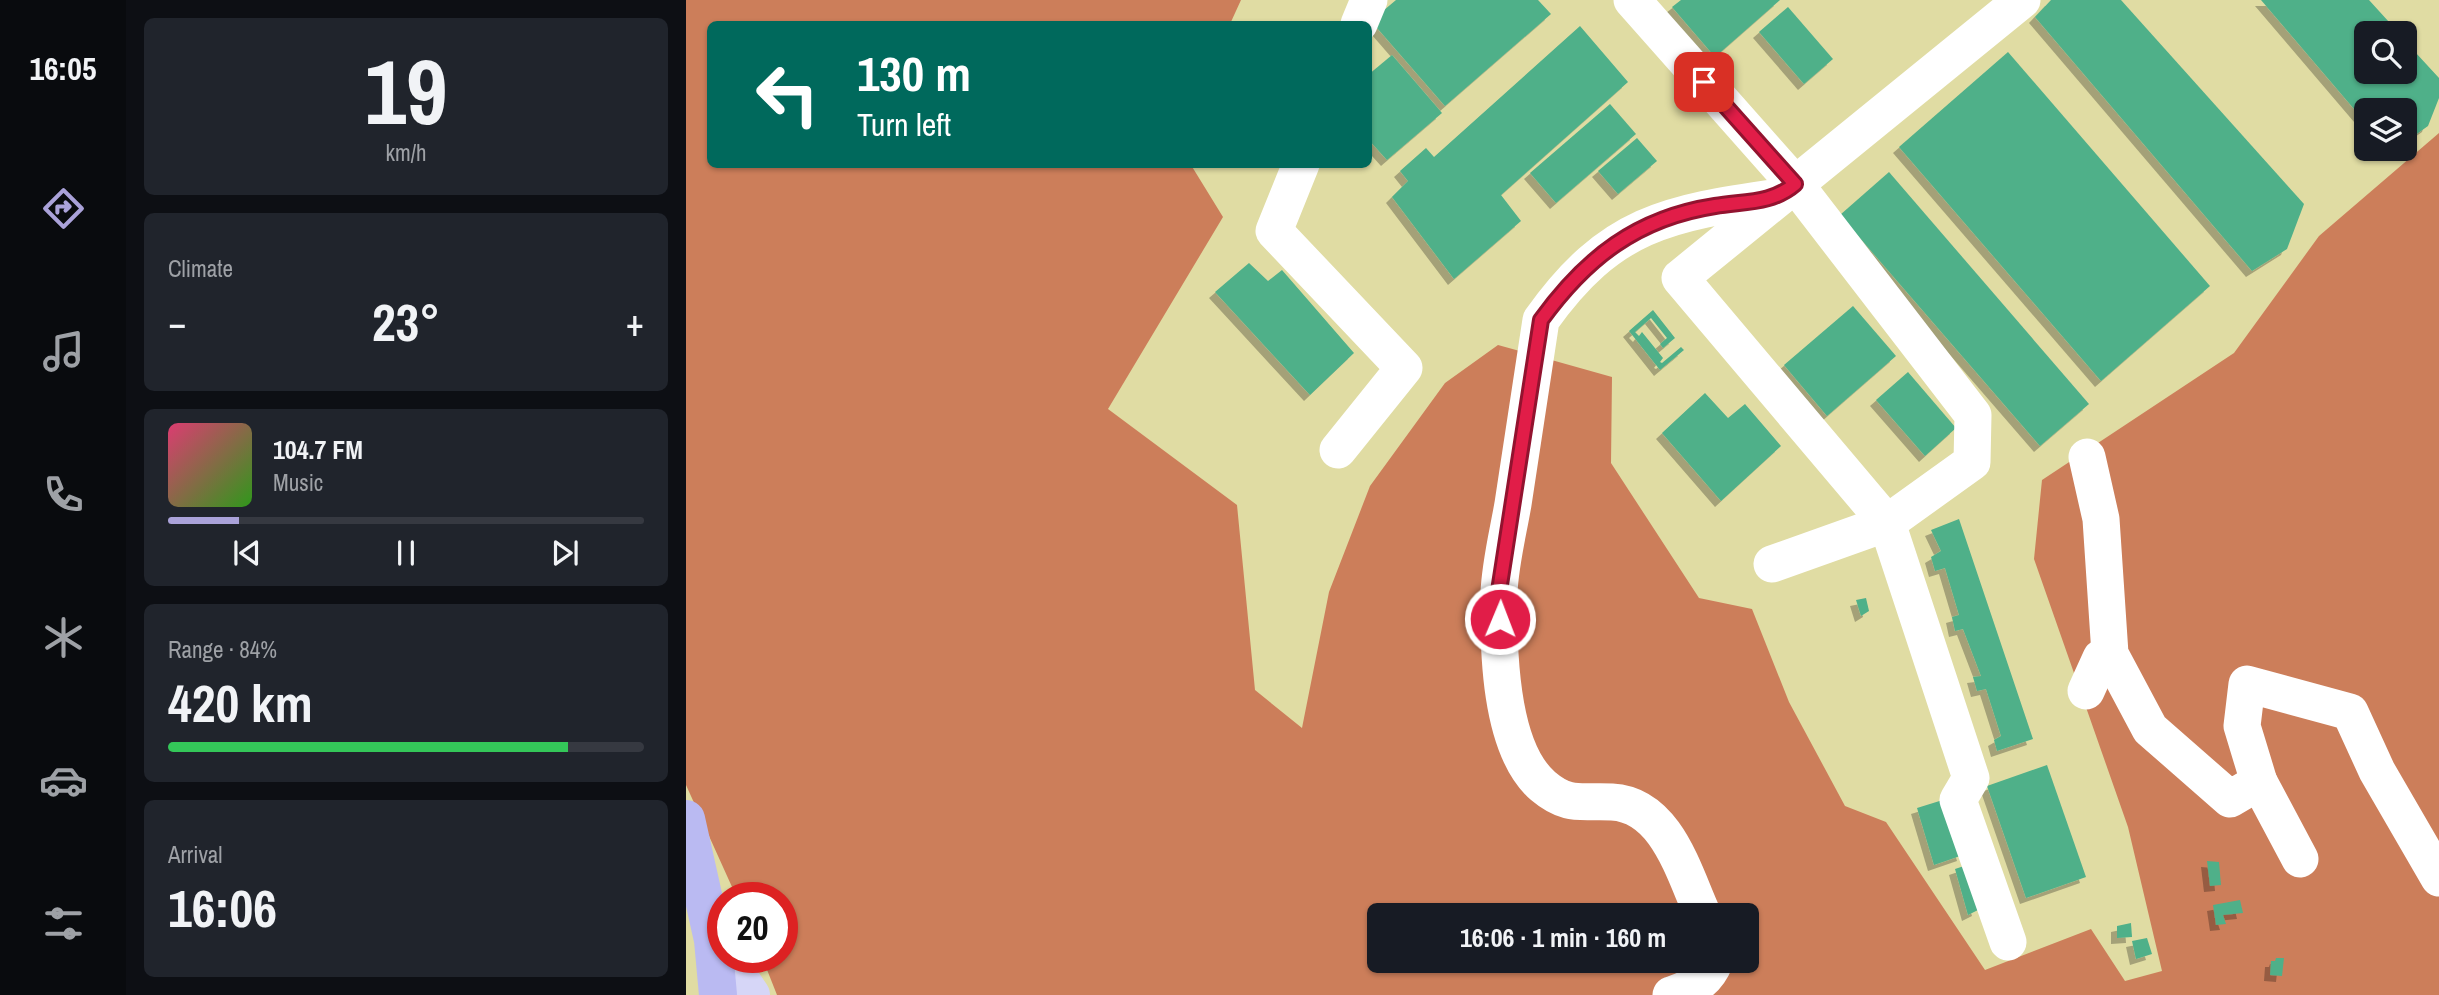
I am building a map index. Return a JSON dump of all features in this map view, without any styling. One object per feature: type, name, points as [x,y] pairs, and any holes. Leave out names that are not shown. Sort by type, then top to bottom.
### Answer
[{"type":"highway","points":[[686,819],[707,900]]},
{"type":"highway","points":[[718,995],[719,973]]},
{"type":"main road","points":[[736,973],[751,995]]},
{"type":"lane","points":[[1360,21],[1369,0]]},
{"type":"lane","points":[[1632,0],[1973,415],[1972,462],[1887,523],[1772,565]]},
{"type":"lane","points":[[2008,942],[1958,800],[1972,778],[1887,523],[1680,278],[2022,0]]},
{"type":"lane","points":[[1299,168],[1274,231],[1404,369],[1338,450]]},
{"type":"lane","points":[[1697,903],[1665,834],[1651,816],[1614,802],[1578,804],[1561,799],[1541,784],[1524,759],[1512,730],[1501,673],[1499,591],[1541,320],[1567,284],[1614,244],[1656,221],[1788,190]]},
{"type":"lane","points":[[2088,457],[2101,519],[2110,654],[2150,729],[2230,799],[2259,782]]},
{"type":"lane","points":[[2086,691],[2101,658],[2110,654]]},
{"type":"lane","points":[[2300,859],[2259,782],[2242,726],[2247,684],[2350,712],[2377,771],[2439,878]]},
{"type":"lane","points":[[1671,995],[1696,986],[1709,973]]},
{"type":"shaded area","points":[[686,0],[1241,0],[1231,21],[707,21],[707,168],[1193,168],[1223,217],[1108,409],[1237,505],[1255,690],[1302,728],[1329,592],[1370,486],[1445,383],[1498,345],[1612,377],[1611,463],[1699,598],[1752,609],[1789,702],[1845,806],[1886,822],[1985,970],[2091,929],[2125,981],[2162,971],[2128,827],[2034,559],[2042,480],[2234,353],[2319,236],[2406,161],[2417,161],[2417,152],[2439,133],[2439,995],[777,995],[768,973],[798,973],[798,882],[730,882],[686,785]]},
{"type":"building","points":[[1396,0],[1538,0],[1551,14],[1445,106],[1371,21]]},
{"type":"building","points":[[1681,0],[1780,0],[1715,57],[1672,7]]},
{"type":"building","points":[[2051,0],[2121,0],[2304,204],[2287,249],[2252,271],[2035,17]]},
{"type":"building","points":[[2261,0],[2369,0],[2388,21],[2354,21],[2354,84],[2417,84],[2417,54],[2439,78],[2439,98],[2428,126],[2417,134],[2417,98],[2354,98],[2354,109]]},
{"type":"building","points":[[1788,7],[1833,59],[1804,84],[1759,32]]},
{"type":"building","points":[[1580,26],[1628,82],[1501,195],[1521,221],[1454,279],[1392,197],[1408,181],[1400,171],[1426,148],[1434,157]]},
{"type":"building","points":[[2008,52],[2210,286],[2101,381],[1899,147]]},
{"type":"building","points":[[1392,55],[1442,113],[1387,160],[1372,143],[1372,72]]},
{"type":"building","points":[[1610,104],[1636,134],[1556,203],[1530,173]]},
{"type":"building","points":[[1637,138],[1657,161],[1618,194],[1598,171]]},
{"type":"building","points":[[1889,172],[2089,404],[2040,446],[1840,215]]},
{"type":"building","points":[[1249,263],[1268,281],[1282,270],[1354,353],[1310,395],[1215,292]]},
{"type":"building","points":[[1853,306],[1896,356],[1827,416],[1784,365]]},
{"type":"building","points":[[1653,310],[1675,338],[1663,348],[1660,344],[1667,338],[1651,318],[1635,332],[1639,336],[1642,332],[1663,358],[1660,362],[1662,363],[1681,347],[1684,350],[1660,370],[1629,331]]},
{"type":"building","points":[[1908,372],[1956,428],[1925,456],[1876,400]]},
{"type":"building","points":[[1705,393],[1728,418],[1745,404],[1781,446],[1721,501],[1662,433]]},
{"type":"building","points":[[1959,519],[2033,739],[1997,751],[1994,740],[2001,736],[1986,689],[1977,691],[1973,677],[1981,676],[1963,629],[1955,631],[1952,617],[1959,615],[1945,568],[1935,571],[1931,557],[1941,551],[1931,530]]},
{"type":"building","points":[[1866,598],[1869,611],[1861,616],[1856,600]]},
{"type":"building","points":[[2047,765],[2086,877],[2026,898],[1987,786]]},
{"type":"building","points":[[1946,799],[1963,855],[1934,865],[1917,808]]},
{"type":"building","points":[[2207,861],[2219,862],[2221,885],[2210,886]]},
{"type":"building","points":[[1964,866],[1978,910],[1968,915],[1955,869]]},
{"type":"building","points":[[2240,900],[2243,913],[2223,915],[2226,924],[2216,925],[2213,905]]},
{"type":"building","points":[[2131,923],[2132,937],[2117,938],[2117,926]]},
{"type":"building","points":[[2147,938],[2152,954],[2136,959],[2132,941]]},
{"type":"building","points":[[2284,958],[2282,976],[2270,975],[2271,961]]},
{"type":"route","points":[[1500,619],[1499,591],[1541,320],[1567,284],[1614,244],[1656,221],[1711,207],[1780,197],[1795,184],[1704,82]]}]
